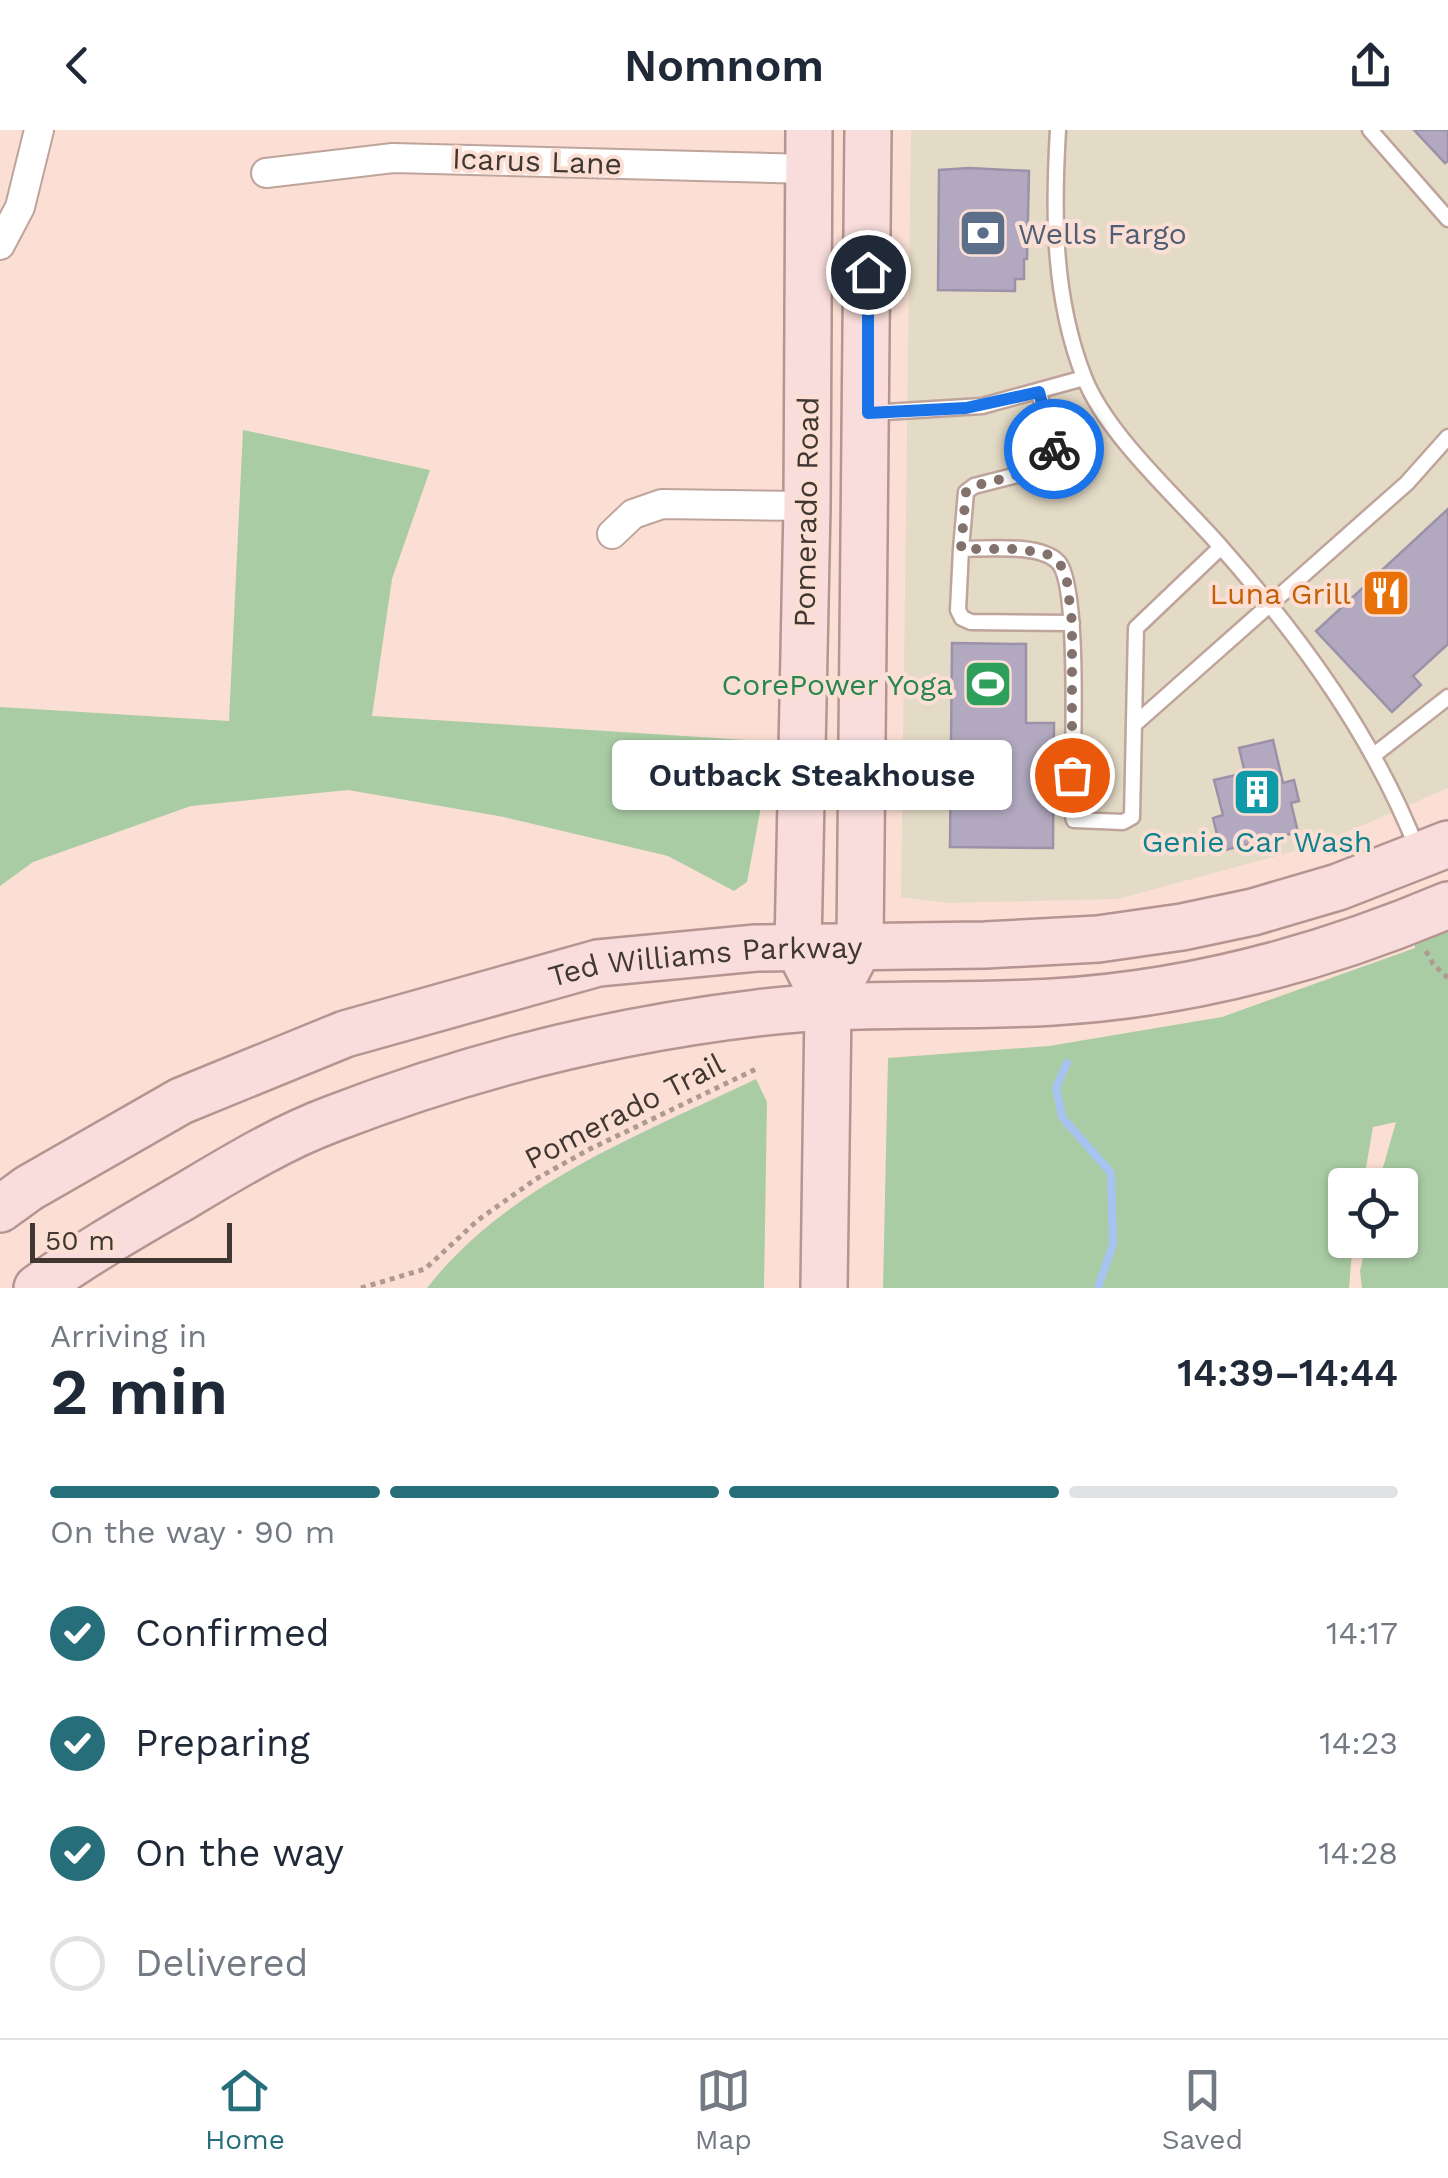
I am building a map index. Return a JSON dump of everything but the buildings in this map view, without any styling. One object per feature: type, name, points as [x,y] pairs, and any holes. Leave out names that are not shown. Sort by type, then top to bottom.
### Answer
[{"type":"main road","name":"Pomerado Road","points":[[824,1288],[828,1007],[860,946],[868,130]]},
{"type":"main road","name":"Pomerado Road","points":[[809,149],[798,947],[828,1007]]},
{"type":"main road","name":"Ted Williams Parkway","points":[[0,1209],[29,1188],[180,1101],[346,1034],[598,963],[756,948],[1041,944],[1182,927],[1253,912],[1338,887],[1434,850]]},
{"type":"main road","name":"Ted Williams Parkway","points":[[37,1288],[78,1259],[242,1162],[330,1119],[470,1073],[610,1034],[759,1012],[1052,1002],[1113,996],[1301,959],[1448,905]]},
{"type":"street","points":[[0,245],[20,207],[40,130]]},
{"type":"street","name":"Icarus Lane","points":[[266,173],[393,158],[809,149]]},
{"type":"street","points":[[612,534],[634,514],[662,504],[807,506]]},
{"type":"lane","points":[[1058,130],[1057,261],[1064,310],[1084,378],[1114,429],[1272,606],[1342,701],[1400,803],[1434,850]]},
{"type":"lane","points":[[1370,130],[1448,219]]},
{"type":"lane","points":[[868,413],[966,408],[1084,378]]},
{"type":"lane","points":[[1039,392],[1054,448],[1052,466],[974,486],[966,492],[958,610],[962,618],[971,622],[1072,622]]},
{"type":"lane","points":[[1136,723],[1407,483],[1448,437]]},
{"type":"lane","points":[[961,549],[1031,550],[1058,561],[1069,588],[1072,622],[1072,813],[1074,820],[1129,821],[1136,723],[1136,628],[1221,547]]},
{"type":"lane","points":[[1374,755],[1448,697]]},
{"type":"path","points":[[1422,944],[1433,964],[1448,978]]},
{"type":"path","name":"Pomerado Trail","points":[[361,1288],[425,1269],[478,1220],[536,1179],[758,1068]]},
{"type":"shaded area","points":[[911,130],[1448,130],[1448,788],[1317,845],[1118,899],[948,903],[901,897]]},
{"type":"green space","points":[[243,430],[430,470],[392,579],[372,716],[763,741],[765,785],[747,882],[734,891],[668,856],[504,817],[348,790],[191,806],[33,862],[0,886],[0,707],[229,721]]},
{"type":"green space","points":[[1448,929],[1448,1288],[1362,1288],[1363,1258],[1418,1258],[1418,1168],[1383,1168],[1396,1122],[1373,1127],[1366,1168],[1328,1168],[1328,1258],[1352,1258],[1349,1288],[883,1288],[888,1058],[1049,1046],[1222,1017],[1415,948],[1415,942]]},
{"type":"green space","points":[[756,1079],[767,1102],[764,1288],[427,1288],[460,1251],[536,1191],[622,1142]]},
{"type":"waterway","points":[[1067,1063],[1056,1088],[1062,1117],[1111,1173],[1113,1244],[1099,1285]]},
{"type":"way so far","points":[[1054,449],[1052,466],[974,486],[966,492],[961,549],[1045,553],[1058,561],[1066,574],[1072,622],[1072,775]]},
{"type":"place","name":"Wells Fargo","points":[[983,233]]},
{"type":"place","name":"Luna Grill","points":[[1386,593]]},
{"type":"place","name":"CorePower Yoga","points":[[988,684]]},
{"type":"place","name":"Outback Steakhouse","points":[[1072,775]]},
{"type":"place","name":"Genie Car Wash","points":[[1257,792]]},
{"type":"route","points":[[868,272],[868,413],[966,408],[1039,392],[1054,449]]}]
